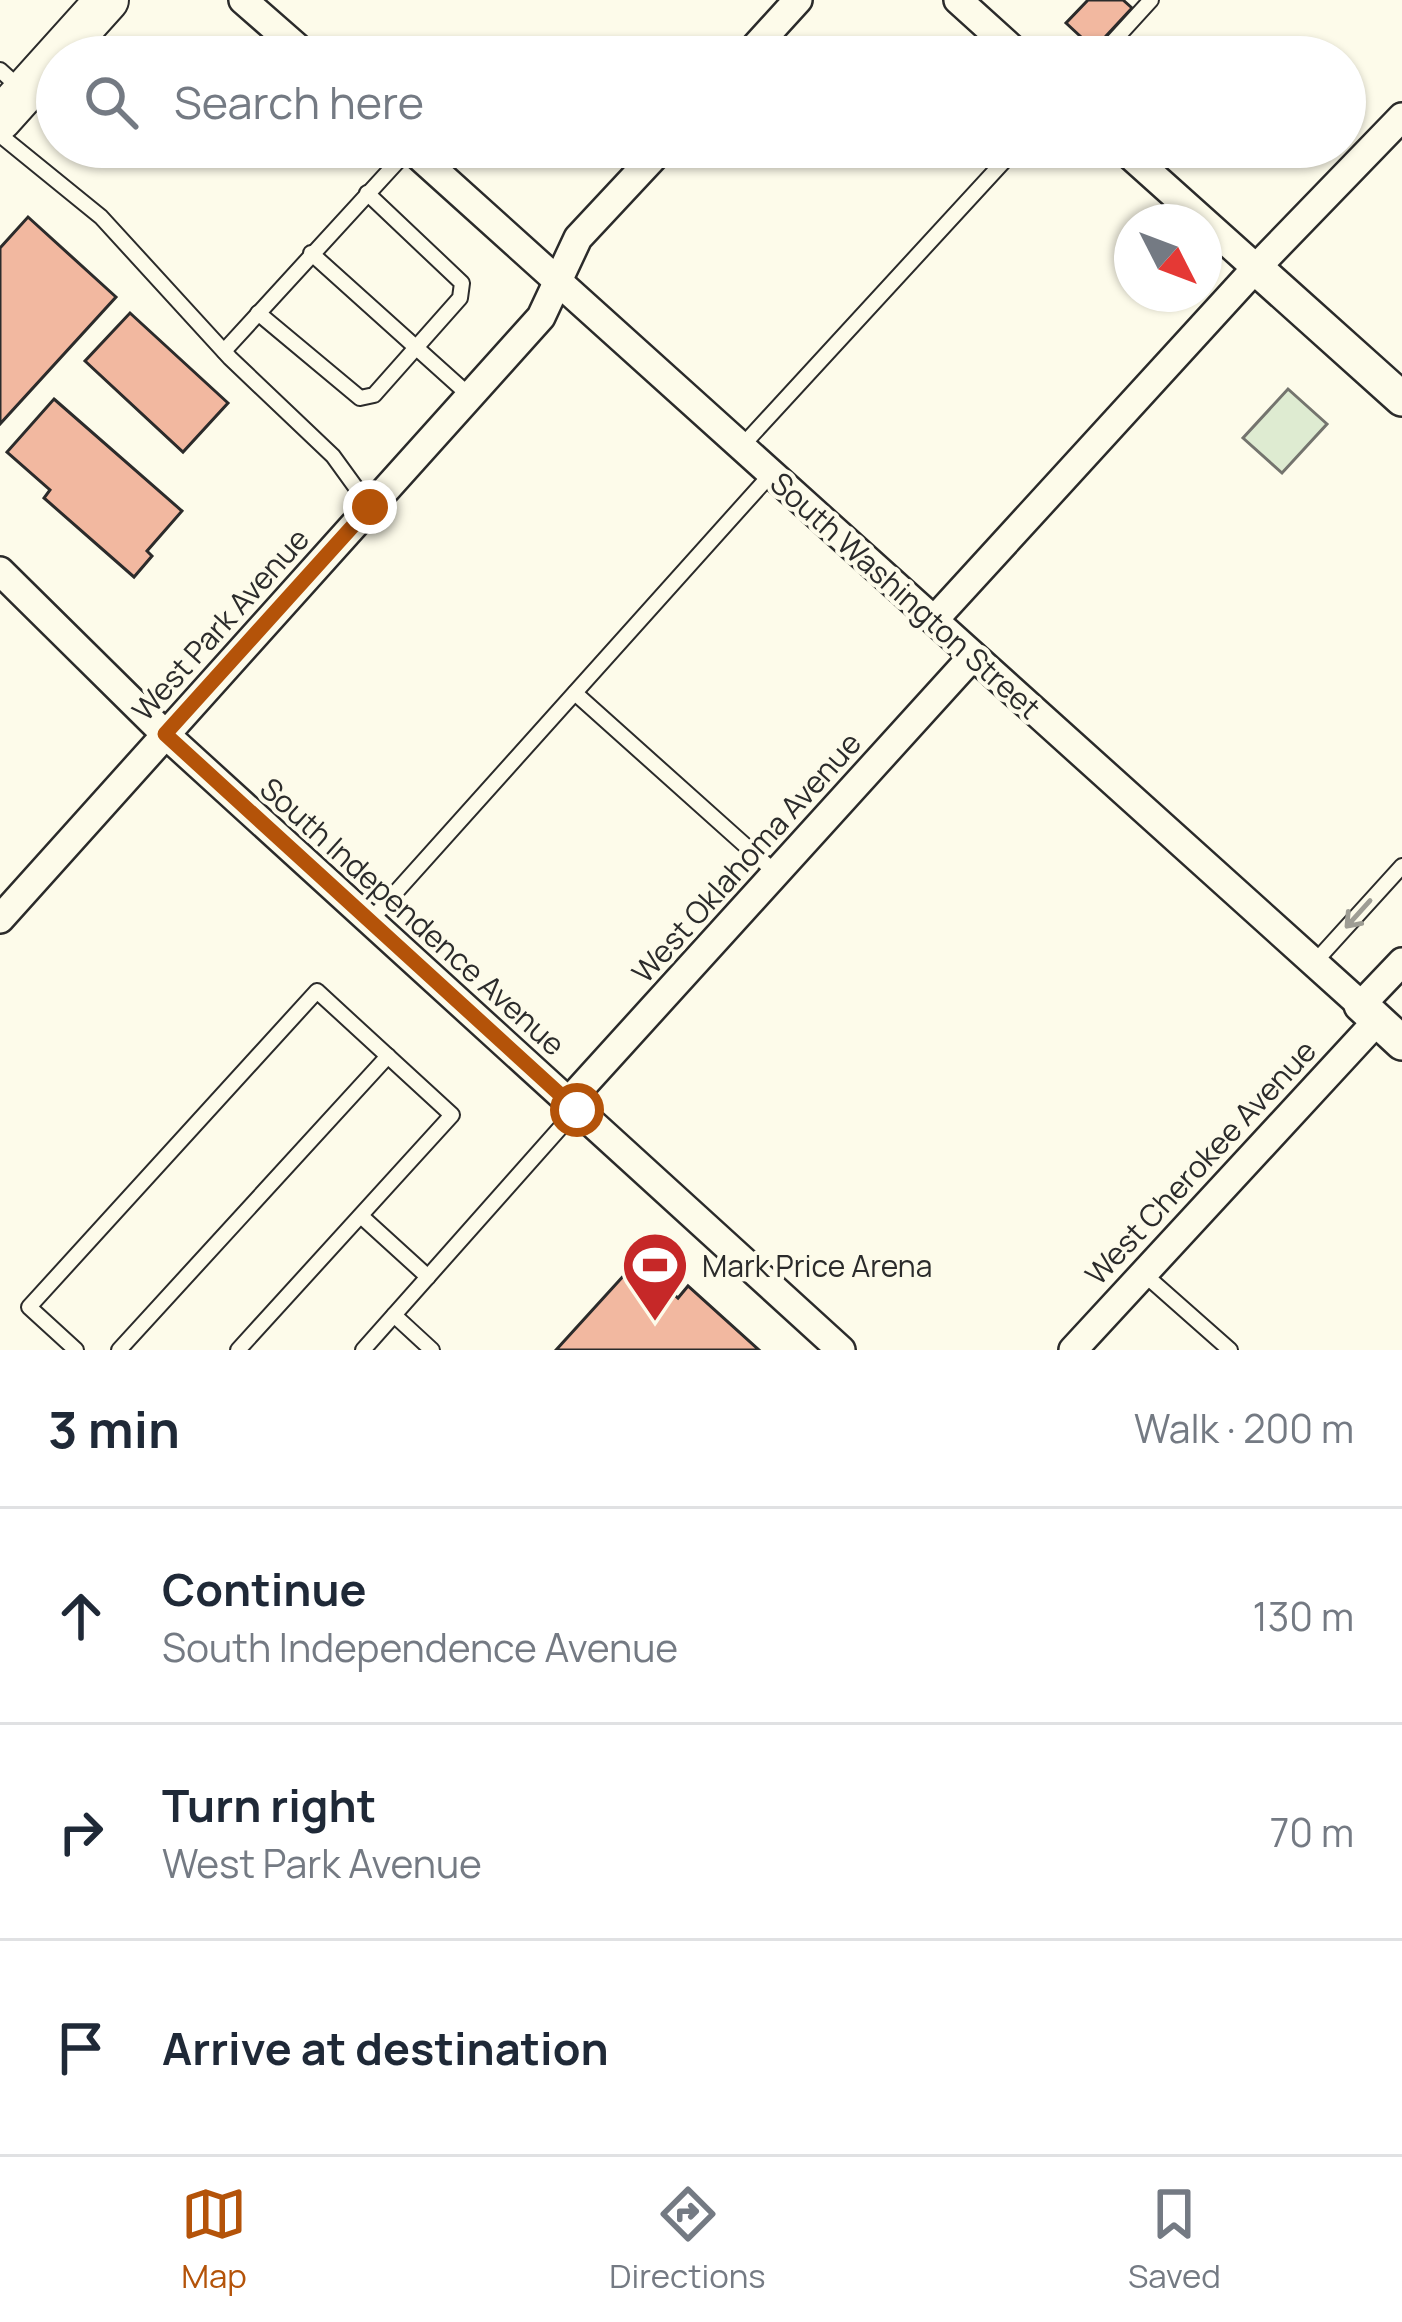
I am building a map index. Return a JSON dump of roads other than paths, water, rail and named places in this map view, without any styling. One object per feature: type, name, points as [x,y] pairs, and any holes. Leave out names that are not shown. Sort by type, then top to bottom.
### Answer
[{"type":"highway","points":[[69,36],[107,0]]},
{"type":"highway","points":[[8,94],[36,67]]},
{"type":"street","points":[[243,0],[284,36]]},
{"type":"street","points":[[766,36],[799,0]]},
{"type":"street","points":[[958,0],[998,36]]},
{"type":"street","points":[[1366,154],[1402,117]]},
{"type":"street","name":"South Washington Street","points":[[434,168],[1380,1023]]},
{"type":"street","name":"West Park Avenue","points":[[0,919],[542,317],[578,238],[643,168]]},
{"type":"street","points":[[1144,168],[1402,399]]},
{"type":"street","points":[[934,620],[1353,168]]},
{"type":"street","name":"South Independence Avenue","points":[[0,571],[165,734],[841,1350]]},
{"type":"street","name":"West Oklahoma Avenue","points":[[572,1106],[973,656]]},
{"type":"street","name":"West Cherokee Avenue","points":[[1073,1350],[1141,1272],[1380,1023],[1402,962]]},
{"type":"lane","points":[[1118,36],[1151,0]]},
{"type":"lane","points":[[0,135],[36,164]]},
{"type":"lane","points":[[41,168],[101,217],[224,351],[333,456],[370,507]]},
{"type":"lane","points":[[224,351],[390,168]]},
{"type":"lane","points":[[742,446],[998,168]]},
{"type":"lane","points":[[258,313],[360,398],[374,395],[460,298],[462,283],[367,193]]},
{"type":"lane","points":[[311,253],[470,396]]},
{"type":"lane","points":[[370,921],[772,473]]},
{"type":"lane","points":[[574,693],[776,873]]},
{"type":"lane","points":[[1314,963],[1402,866]]},
{"type":"lane","points":[[76,1350],[28,1307],[317,992],[452,1115],[238,1350]]},
{"type":"lane","points":[[119,1350],[388,1056]]},
{"type":"lane","points":[[363,1350],[572,1106]]},
{"type":"lane","points":[[361,1216],[428,1277]]},
{"type":"lane","points":[[1141,1272],[1230,1350]]},
{"type":"lane","points":[[394,1315],[432,1350]]},
{"type":"lane","points":[[250,1336],[266,1350]]},
{"type":"place","name":"Mark Price Arena","points":[[655,1324]]}]
